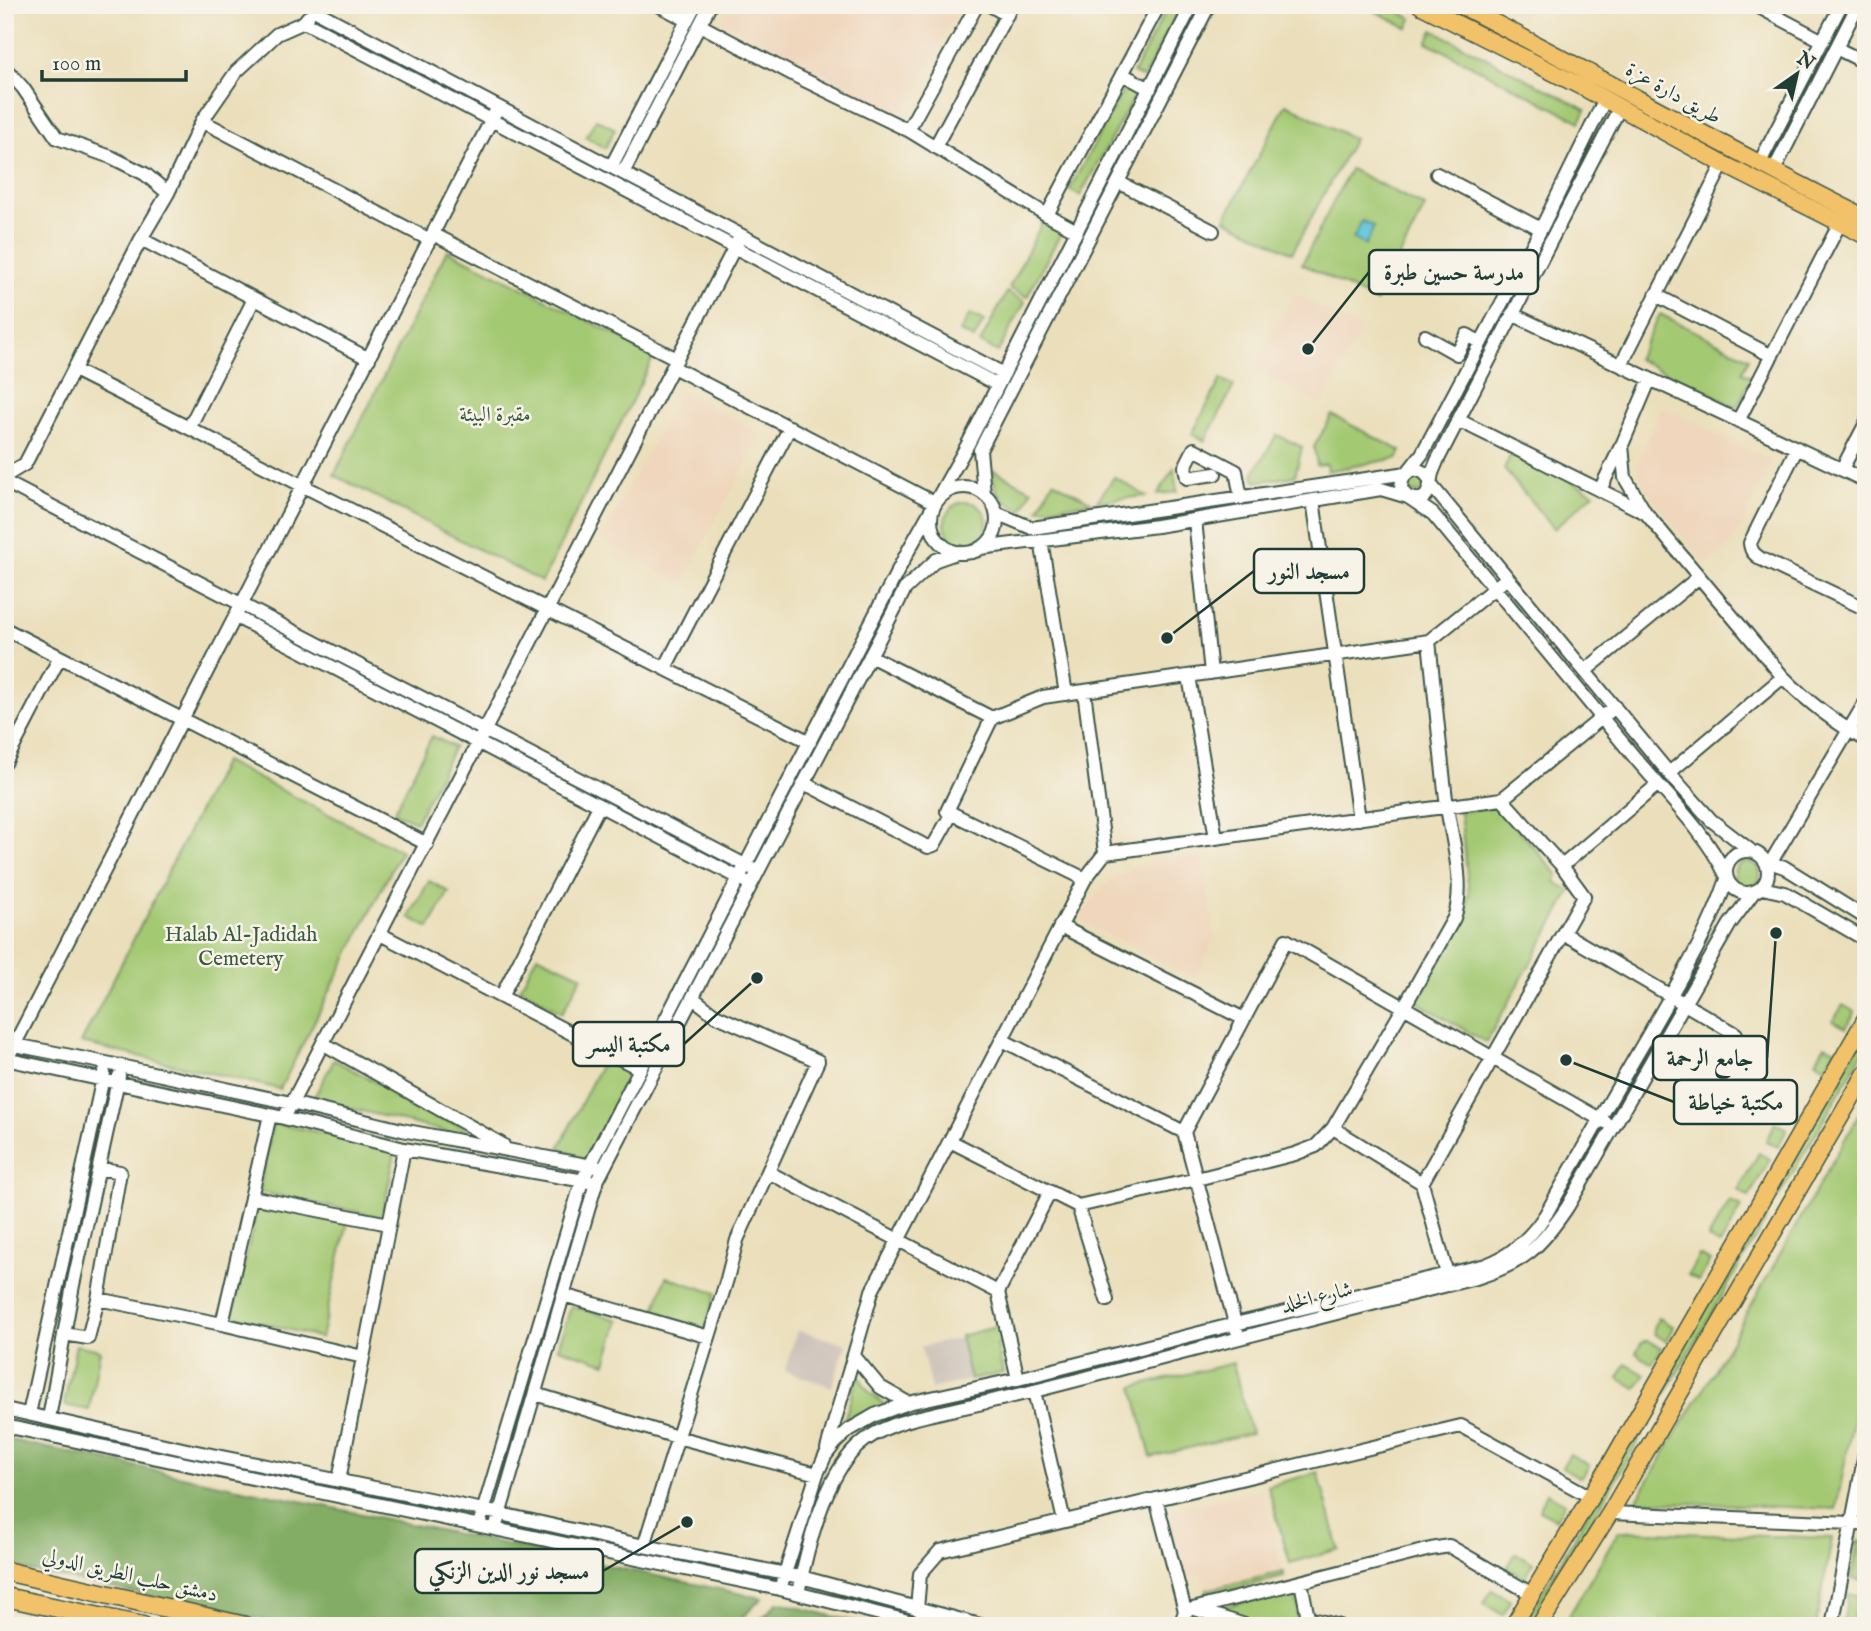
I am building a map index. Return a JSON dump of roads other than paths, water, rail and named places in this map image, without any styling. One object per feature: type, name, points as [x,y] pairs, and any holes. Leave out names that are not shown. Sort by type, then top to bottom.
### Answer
[{"type":"highway","name":"دمشق حلب الطريق الدولي","points":[[5,1571],[245,1626]]},
{"type":"highway","points":[[5,1597],[144,1626]]},
{"type":"main road","points":[[1420,5],[1587,80],[1612,103],[1723,164],[1866,236]]},
{"type":"main road","name":"طريق دارة عزة","points":[[1460,5],[1491,12],[1587,80],[1866,218]]},
{"type":"main road","points":[[1513,1626],[1591,1497],[1866,1018]]},
{"type":"main road","points":[[1522,1611],[1540,1624],[1610,1513],[1866,1073]]},
{"type":"main road","points":[[1761,1201],[1784,1215]]},
{"type":"street","points":[[658,5],[687,20]]},
{"type":"street","points":[[611,167],[695,5]]},
{"type":"street","points":[[624,173],[710,5]]},
{"type":"street","points":[[908,130],[977,5]]},
{"type":"street","points":[[935,148],[1010,10],[990,5]]},
{"type":"street","points":[[1047,215],[1159,5]]},
{"type":"street","points":[[479,1525],[582,1181],[785,788],[968,444],[1192,5]]},
{"type":"street","points":[[984,494],[980,450],[1209,5]]},
{"type":"street","points":[[1755,5],[1823,41]]},
{"type":"street","points":[[1766,168],[1841,5]]},
{"type":"street","points":[[1766,168],[1858,5]]},
{"type":"street","points":[[5,476],[25,464],[141,239],[168,193],[202,121],[236,72],[277,34],[304,22],[316,8],[741,235],[1001,380]]},
{"type":"street","points":[[304,22],[735,248],[1001,380]]},
{"type":"street","points":[[700,25],[796,76],[908,130],[1077,231]]},
{"type":"street","points":[[1836,48],[1866,63]]},
{"type":"street","points":[[5,68],[23,88],[57,138],[111,157],[145,174],[168,193]]},
{"type":"street","points":[[1122,74],[1150,89]]},
{"type":"street","points":[[1612,103],[1541,229],[1422,454],[1403,477],[1401,488],[1408,497],[1433,514],[1657,785],[1700,831],[1731,886],[1745,893],[1757,890],[1784,894],[1866,940]]},
{"type":"street","points":[[980,548],[994,533],[996,513],[992,502],[974,488],[952,489],[935,503],[931,524],[940,542],[959,552],[1157,526],[1381,489],[1413,499],[1425,496],[1429,492],[1437,461],[1513,314],[1612,103]]},
{"type":"street","points":[[498,107],[183,720],[11,1044],[6,1059],[284,1118],[404,1149],[596,1183]]},
{"type":"street","points":[[202,121],[675,363],[935,503]]},
{"type":"street","points":[[1621,365],[1723,164]]},
{"type":"street","points":[[1437,174],[1541,229]]},
{"type":"street","points":[[1118,182],[1213,231]]},
{"type":"street","points":[[1738,421],[1840,223]]},
{"type":"street","points":[[284,1118],[741,235]]},
{"type":"street","points":[[141,239],[369,359]]},
{"type":"street","points":[[1656,295],[1772,356]]},
{"type":"street","points":[[189,428],[254,299]]},
{"type":"street","points":[[1513,314],[1866,481]]},
{"type":"street","points":[[1424,336],[1457,354],[1467,335],[1481,343]]},
{"type":"street","points":[[74,370],[810,742]]},
{"type":"street","points":[[1600,490],[1650,379]]},
{"type":"street","points":[[1458,420],[1644,512]]},
{"type":"street","points":[[1842,470],[1866,423]]},
{"type":"street","points":[[665,668],[790,427]]},
{"type":"street","points":[[1622,446],[1625,478],[1644,512],[1783,677],[1822,712],[1866,740]]},
{"type":"street","points":[[1797,448],[1750,543],[1751,549],[1761,559],[1866,609]]},
{"type":"street","points":[[1216,474],[1187,478],[1185,467],[1194,449],[1236,471],[1241,498]]},
{"type":"street","points":[[996,513],[1032,528],[1420,471],[1426,474],[1430,483],[1507,578],[1711,820],[1769,863],[1866,918]]},
{"type":"street","points":[[5,482],[758,872]]},
{"type":"street","points":[[1313,500],[1359,818]]},
{"type":"street","points":[[1208,502],[1211,517]]},
{"type":"street","points":[[1195,520],[1211,673]]},
{"type":"street","points":[[1041,540],[1066,694]]},
{"type":"street","points":[[495,1529],[596,1183],[905,589],[936,560],[959,552]]},
{"type":"street","points":[[1585,671],[1699,577]]},
{"type":"street","points":[[1085,879],[947,811],[992,718],[1043,697],[1429,641],[1507,578]]},
{"type":"street","points":[[236,617],[752,884]]},
{"type":"street","points":[[5,629],[427,844]]},
{"type":"street","points":[[950,1141],[1078,1206],[1197,1179],[1316,1146],[1333,1128],[1404,1007],[1458,907],[1459,887],[1447,807],[1429,641]]},
{"type":"street","points":[[870,656],[992,718]]},
{"type":"street","points":[[5,764],[60,657]]},
{"type":"street","points":[[1189,676],[1216,838]]},
{"type":"street","points":[[1669,773],[1783,677]]},
{"type":"street","points":[[1084,691],[1105,853]]},
{"type":"street","points":[[1757,890],[1767,882],[1769,863],[1866,701]]},
{"type":"street","points":[[780,1588],[825,1456],[872,1290],[1085,879],[1105,853],[1502,799],[1615,707]]},
{"type":"street","points":[[804,783],[928,847],[934,845],[952,813]]},
{"type":"street","points":[[1562,866],[1657,785]]},
{"type":"street","points":[[785,788],[798,795]]},
{"type":"street","points":[[1422,1183],[1584,896],[1562,866],[1502,799]]},
{"type":"street","points":[[500,997],[599,806]]},
{"type":"street","points":[[825,1456],[849,1430],[875,1415],[908,1403],[1018,1379],[1498,1261],[1536,1230],[1713,916],[1727,877],[1726,868],[1732,857],[1749,850]]},
{"type":"street","name":"شارع الخلد","points":[[798,1593],[824,1500],[848,1457],[859,1445],[879,1431],[925,1416],[1034,1391],[1476,1278],[1529,1254],[1556,1224],[1730,924],[1757,890]]},
{"type":"street","points":[[1060,926],[1244,1019]]},
{"type":"street","points":[[1563,933],[1736,1034]]},
{"type":"street","points":[[380,934],[640,1069]]},
{"type":"street","points":[[1239,1338],[1184,1132],[1286,940],[1613,1127]]},
{"type":"street","points":[[644,1546],[737,1240],[818,1060],[715,1015],[693,998]]},
{"type":"street","points":[[1002,1040],[1184,1132]]},
{"type":"street","points":[[11,1044],[291,1103],[402,1130],[604,1168]]},
{"type":"street","points":[[324,1044],[514,1151]]},
{"type":"street","points":[[29,1414],[106,1063]]},
{"type":"street","points":[[49,1418],[73,1285],[121,1066]]},
{"type":"street","points":[[222,1324],[270,1115]]},
{"type":"street","points":[[1333,1128],[1422,1183],[1447,1275]]},
{"type":"street","points":[[339,1480],[404,1149]]},
{"type":"street","points":[[64,1334],[88,1338],[97,1299],[120,1172],[99,1168]]},
{"type":"street","points":[[768,1172],[998,1292]]},
{"type":"street","points":[[1018,1379],[998,1292],[1050,1192]]},
{"type":"street","points":[[251,1196],[389,1224]]},
{"type":"street","points":[[1078,1206],[1107,1300]]},
{"type":"street","points":[[58,1282],[73,1285]]},
{"type":"street","points":[[564,1295],[709,1337]]},
{"type":"street","points":[[97,1299],[222,1324],[363,1357]]},
{"type":"street","points":[[855,1357],[880,1387],[908,1403]]},
{"type":"street","points":[[1034,1391],[1064,1521]]},
{"type":"street","points":[[535,1394],[677,1437],[817,1474]]},
{"type":"street","points":[[922,1400],[925,1416]]},
{"type":"street","points":[[5,1409],[187,1450],[784,1573],[984,1626]]},
{"type":"street","points":[[5,1426],[780,1588],[928,1626]]},
{"type":"street","points":[[917,1609],[920,1574],[940,1551],[1461,1426],[1591,1497]]},
{"type":"street","points":[[1832,1626],[1859,1524],[1866,1449]]},
{"type":"street","points":[[1156,1499],[1190,1610]]},
{"type":"street","points":[[1610,1513],[1859,1524]]},
{"type":"street","points":[[1180,1626],[1190,1610],[1450,1546],[1532,1594]]},
{"type":"street","points":[[1301,1582],[1307,1622],[1340,1626]]},
{"type":"street","points":[[1190,1610],[1248,1626]]},
{"type":"water","points":[[1362,221],[1374,227],[1365,245],[1353,239]]},
{"type":"place","name":"مدرسة حسين طبرة","points":[[1308,349]]},
{"type":"place","name":"مسجد النور","points":[[1167,638]]},
{"type":"place","name":"جامع الرحمة","points":[[1776,933]]},
{"type":"place","name":"مكتبة اليسر","points":[[757,978]]},
{"type":"place","name":"مكتبة خياطة","points":[[1566,1060]]},
{"type":"place","name":"مسجد نور الدين الزنكي","points":[[687,1522]]},
{"type":"park label","name":"مقبرة البيئة","points":[[495,415]]},
{"type":"park label","name":"Halab Al-Jadidah Cemetery","points":[[241,947]]}]
